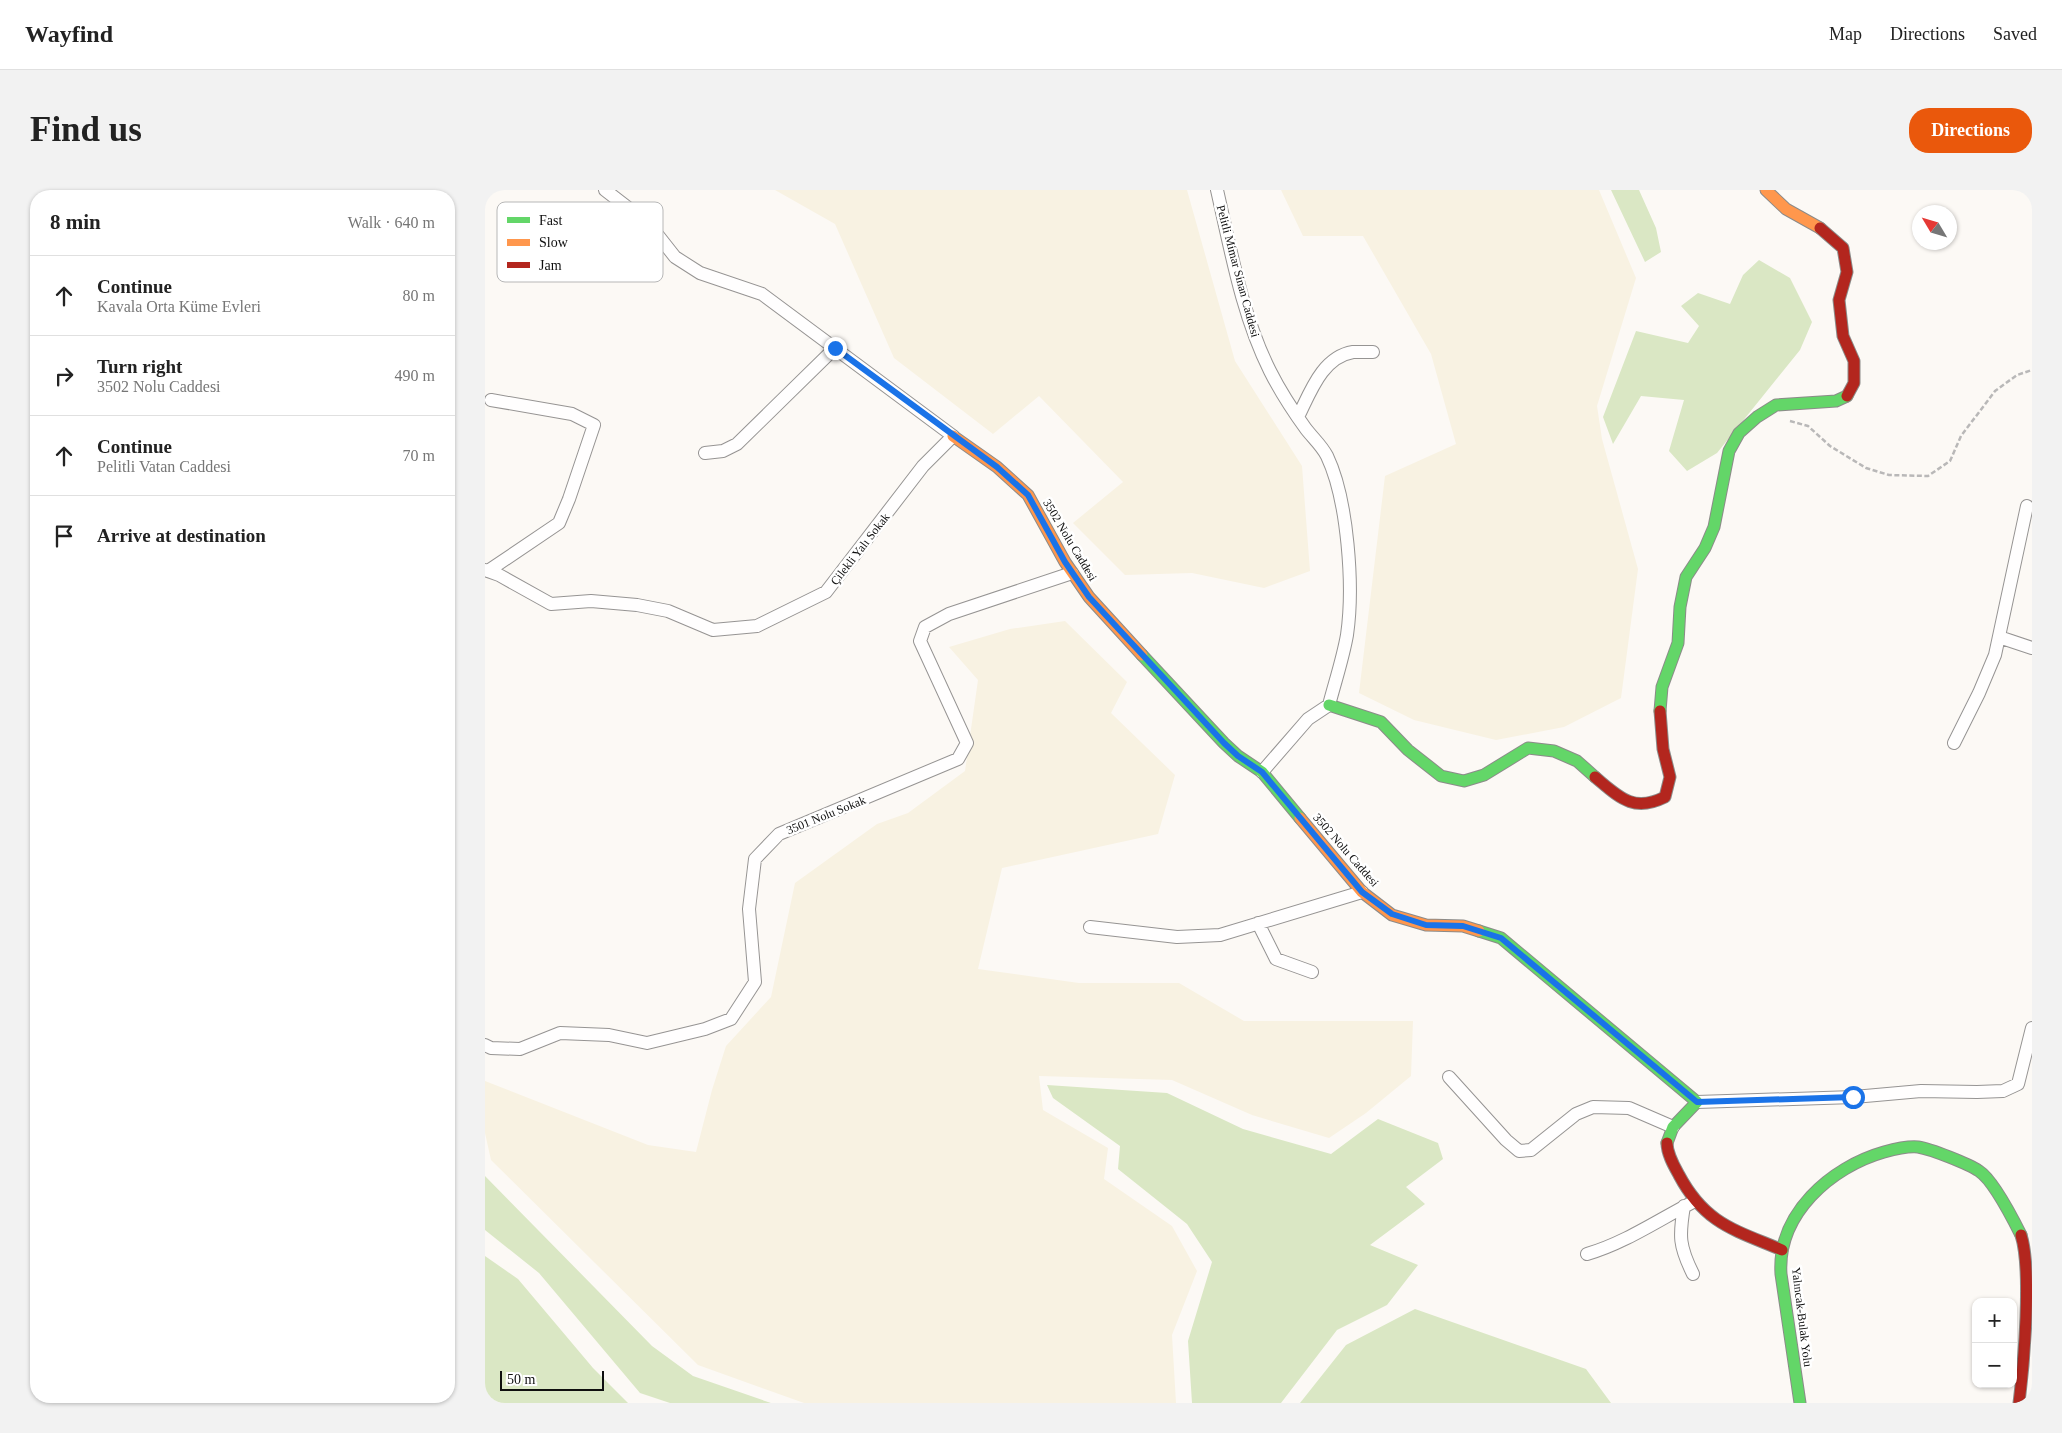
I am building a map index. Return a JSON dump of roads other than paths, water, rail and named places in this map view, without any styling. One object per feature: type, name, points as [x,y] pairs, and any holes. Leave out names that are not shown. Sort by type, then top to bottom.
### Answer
[{"type":"street","points":[[605,190],[621,202]]},
{"type":"street","name":"Pelitli Mimar Sinan Caddesi","points":[[1217,190],[1243,297],[1255,336],[1271,373],[1298,417],[1326,454],[1337,479],[1343,507],[1350,580],[1347,635],[1329,705]]},
{"type":"street","points":[[1262,772],[1308,719],[1329,705],[1381,722],[1408,750],[1441,776],[1464,780],[1484,775],[1528,748],[1554,751],[1577,761],[1620,798],[1639,805],[1653,803],[1665,797],[1670,777],[1663,749],[1659,718],[1663,686],[1678,643],[1680,607],[1686,577],[1705,548],[1713,527],[1729,451],[1739,433],[1757,416],[1776,405],[1836,401],[1847,396],[1854,383],[1854,361],[1843,336],[1839,300],[1847,272],[1843,248],[1822,229],[1786,209],[1766,190]]},
{"type":"street","points":[[663,242],[675,257],[700,273],[762,294],[953,436]]},
{"type":"street","points":[[705,453],[723,451],[737,444],[835,348]]},
{"type":"street","points":[[1298,417],[1316,381],[1332,361],[1351,352],[1373,352]]},
{"type":"street","points":[[486,570],[559,523],[569,500],[594,425],[573,414],[491,400]]},
{"type":"street","name":"Çilekli Yalı Sokak","points":[[486,570],[499,575],[551,604],[591,601],[637,605],[668,611],[713,630],[757,626],[826,592],[923,466],[953,436]]},
{"type":"street","name":"3502 Nolu Caddesi","points":[[953,436],[997,467],[1028,495],[1072,573],[1089,597],[1224,743],[1238,756],[1262,772],[1362,892],[1392,914],[1412,921],[1426,925],[1463,926],[1501,938],[1697,1102]]},
{"type":"street","points":[[1954,742],[1979,693],[1995,655],[2027,506]]},
{"type":"street","name":"3501 Nolu Sokak","points":[[485,1045],[491,1048],[520,1049],[560,1033],[609,1035],[647,1043],[705,1029],[731,1019],[755,982],[749,909],[755,859],[779,834],[958,759],[967,743],[920,641],[925,627],[949,614],[1072,573]]},
{"type":"street","points":[[1999,637],[2032,648]]},
{"type":"street","points":[[1089,927],[1177,937],[1221,935],[1362,892]]},
{"type":"street","points":[[1258,923],[1276,959],[1312,972]]},
{"type":"street","points":[[1782,1250],[1720,1224],[1689,1203],[1666,1145],[1673,1127],[1697,1102],[1853,1097],[1921,1091],[2003,1091],[2018,1084],[2032,1028]]},
{"type":"street","points":[[1449,1077],[1506,1140],[1519,1151],[1531,1150],[1576,1114],[1593,1107],[1629,1108],[1673,1127]]},
{"type":"street","name":"Yalıncak-Bulak Yolu","points":[[1800,1403],[1788,1312],[1781,1277],[1782,1250],[1796,1215],[1819,1188],[1847,1166],[1885,1152],[1919,1146],[1980,1171],[2009,1212],[2023,1240],[2031,1270],[2031,1315],[2019,1403]]},
{"type":"street","points":[[1587,1254],[1601,1250],[1623,1239],[1689,1203]]},
{"type":"street","points":[[1689,1203],[1680,1234],[1684,1257],[1693,1274]]}]
